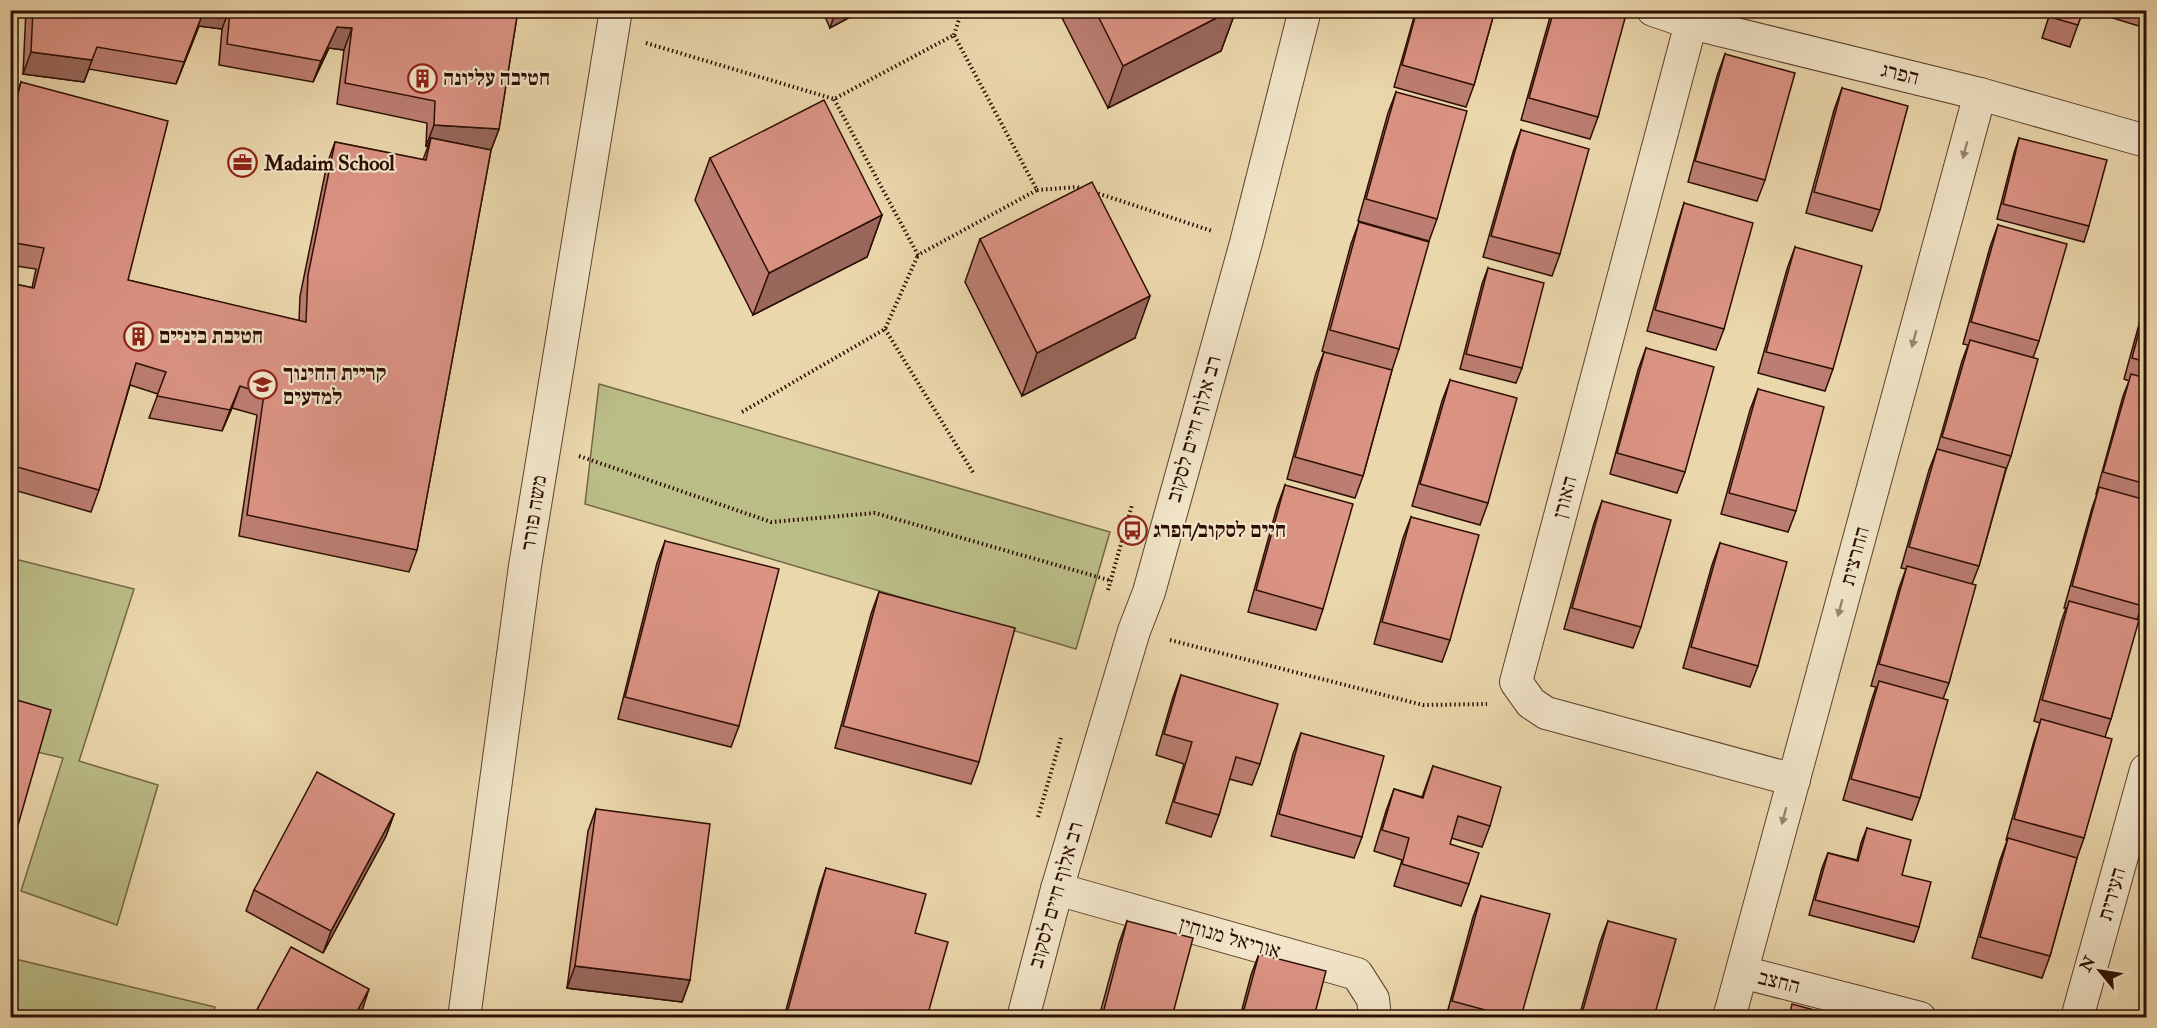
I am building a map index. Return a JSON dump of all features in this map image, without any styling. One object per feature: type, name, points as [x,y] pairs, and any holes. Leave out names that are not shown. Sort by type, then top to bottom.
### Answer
[{"type":"street","name":"רב אלוף חיים לסקוב","points":[[1023,1017],[1057,889],[1134,631],[1149,592],[1246,243],[1305,10]]},
{"type":"street","name":"הפרג","points":[[1653,10],[1691,23],[1980,94],[2146,141]]},
{"type":"street","name":"משה פורר","points":[[464,1017],[545,444],[614,22]]},
{"type":"street","name":"האורן","points":[[1531,703],[1516,682],[1691,23]]},
{"type":"street","name":"החרצית","points":[[1729,1017],[1980,94]]},
{"type":"street","points":[[1531,703],[1546,713],[1794,780]]},
{"type":"street","name":"העירית","points":[[2077,1017],[2146,770]]},
{"type":"street","name":"אוריאל מנוחין","points":[[1057,889],[1357,975],[1373,999],[1375,1017]]},
{"type":"street","name":"החצב","points":[[1742,972],[1920,1017]]},
{"type":"path","points":[[834,99],[954,34],[962,10]]},
{"type":"path","points":[[614,22],[834,99],[918,255]]},
{"type":"path","points":[[954,34],[1037,190]]},
{"type":"path","points":[[741,411],[885,329],[918,255],[1037,190],[1077,187],[1246,243]]},
{"type":"path","points":[[1208,242],[1214,220]]},
{"type":"path","points":[[885,329],[974,474]]},
{"type":"path","points":[[545,444],[771,522],[875,513],[1149,592]]},
{"type":"path","points":[[1107,592],[1133,502]]},
{"type":"path","points":[[1134,631],[1423,705],[1531,703]]},
{"type":"path","points":[[1037,822],[1062,736]]},
{"type":"green space","points":[[599,384],[1110,532],[1076,649],[585,504]]},
{"type":"green space","points":[[11,558],[134,589],[79,761],[158,785],[117,925],[21,891],[63,758],[11,746]]},
{"type":"green space","points":[[11,958],[215,1007],[212,1017],[11,1017]]},
{"type":"building","points":[[33,10],[204,10],[184,62],[97,47],[92,60],[31,52]]},
{"type":"building","points":[[230,10],[518,10],[499,129],[434,125],[435,101],[345,83],[352,28],[337,27],[321,61],[227,44]]},
{"type":"building","points":[[1095,10],[1232,10],[1123,66]]},
{"type":"building","points":[[1417,10],[1495,10],[1474,85],[1402,65]]},
{"type":"building","points":[[1554,10],[1627,11],[1598,117],[1529,98]]},
{"type":"building","points":[[2052,10],[2083,10],[2078,25],[2050,17]]},
{"type":"building","points":[[1725,54],[1795,73],[1765,180],[1695,161]]},
{"type":"building","name":"חטיבת ביניים","points":[[21,82],[168,121],[128,280],[306,322],[308,275],[335,142],[426,160],[431,138],[491,150],[417,550],[247,515],[264,394],[240,386],[230,410],[157,396],[166,372],[136,363],[99,490],[10,465],[10,283],[34,288],[44,248],[10,242],[10,124]]},
{"type":"building","points":[[1842,88],[1908,106],[1880,210],[1814,192]]},
{"type":"building","points":[[1396,92],[1467,111],[1437,219],[1366,199]]},
{"type":"building","points":[[824,100],[882,215],[769,273],[710,158]]},
{"type":"building","points":[[1521,130],[1589,149],[1560,254],[1491,236]]},
{"type":"building","points":[[2019,138],[2107,160],[2089,226],[2003,204]]},
{"type":"building","points":[[1092,182],[1150,296],[1037,353],[980,239]]},
{"type":"building","points":[[1684,203],[1753,223],[1724,329],[1655,310]]},
{"type":"building","points":[[1359,222],[1429,242],[1399,349],[1330,330]]},
{"type":"building","points":[[1998,225],[2067,244],[2039,341],[1971,322]]},
{"type":"building","points":[[1795,247],[1862,266],[1833,369],[1766,352]]},
{"type":"building","points":[[1488,268],[1544,283],[1522,368],[1466,354]]},
{"type":"building","points":[[2146,305],[2146,362],[2132,358]]},
{"type":"building","points":[[1970,340],[2038,359],[2011,456],[1942,437]]},
{"type":"building","points":[[1646,348],[1714,367],[1685,472],[1617,453]]},
{"type":"building","points":[[1324,352],[1392,370],[1363,476],[1295,457]]},
{"type":"building","points":[[2131,374],[2146,378],[2146,484],[2103,472]]},
{"type":"building","points":[[1450,380],[1517,398],[1488,503],[1420,484]]},
{"type":"building","points":[[1758,389],[1824,407],[1796,511],[1729,493]]},
{"type":"building","points":[[1937,449],[2006,468],[1979,566],[1909,547]]},
{"type":"building","points":[[1285,485],[1353,504],[1323,609],[1256,590]]},
{"type":"building","points":[[2099,487],[2146,500],[2146,592],[2143,606],[2072,586]]},
{"type":"building","points":[[1602,501],[1671,520],[1641,627],[1572,608]]},
{"type":"building","points":[[1411,517],[1479,535],[1450,640],[1382,622]]},
{"type":"building","points":[[665,541],[779,569],[739,726],[625,697]]},
{"type":"building","points":[[1720,543],[1787,562],[1758,666],[1691,647]]},
{"type":"building","points":[[1907,566],[1976,585],[1949,683],[1879,664]]},
{"type":"building","points":[[879,592],[1015,628],[979,762],[843,726]]},
{"type":"building","points":[[2069,601],[2139,620],[2111,719],[2042,700]]},
{"type":"building","points":[[1181,675],[1278,704],[1260,764],[1236,757],[1219,815],[1174,802],[1192,742],[1164,734]]},
{"type":"building","points":[[1879,681],[1948,700],[1920,798],[1851,779]]},
{"type":"building","points":[[10,698],[51,710],[10,853]]},
{"type":"building","points":[[2041,719],[2112,739],[2084,838],[2014,819]]},
{"type":"building","points":[[1301,733],[1384,756],[1362,837],[1279,814]]},
{"type":"building","points":[[1433,766],[1501,787],[1490,826],[1458,816],[1450,844],[1479,853],[1469,884],[1402,864],[1409,838],[1382,830],[1394,789],[1423,798]]},
{"type":"building","points":[[317,772],[394,814],[331,931],[254,890]]},
{"type":"building","points":[[596,809],[710,824],[690,980],[575,966]]},
{"type":"building","points":[[1867,828],[1911,840],[1902,875],[1931,882],[1919,927],[1815,900],[1828,853],[1858,861]]},
{"type":"building","points":[[2008,838],[2077,858],[2050,956],[1980,937]]},
{"type":"building","points":[[826,868],[926,894],[915,933],[948,942],[927,1017],[786,1017]]},
{"type":"building","points":[[1481,896],[1550,914],[1521,1017],[1511,1017],[1452,1001]]},
{"type":"building","points":[[1127,921],[1193,938],[1172,1017],[1102,1017]]},
{"type":"building","points":[[1608,921],[1676,939],[1654,1017],[1581,1017]]},
{"type":"building","points":[[291,947],[369,989],[354,1017],[253,1017]]},
{"type":"building","points":[[1259,954],[1326,971],[1314,1017],[1242,1017]]},
{"type":"building","points":[[1792,1004],[1840,1017],[1789,1017]]},
{"type":"place","name":"חטיבה עליונה","points":[[422,78]]},
{"type":"place","name":"Madaim School","points":[[243,163]]},
{"type":"place","name":"חטיבת ביניים","points":[[138,336]]},
{"type":"place","name":"קריית החינוך למדעים","points":[[262,385]]},
{"type":"place","name":"חיים לסקוב/הפרג","points":[[1132,530]]}]
